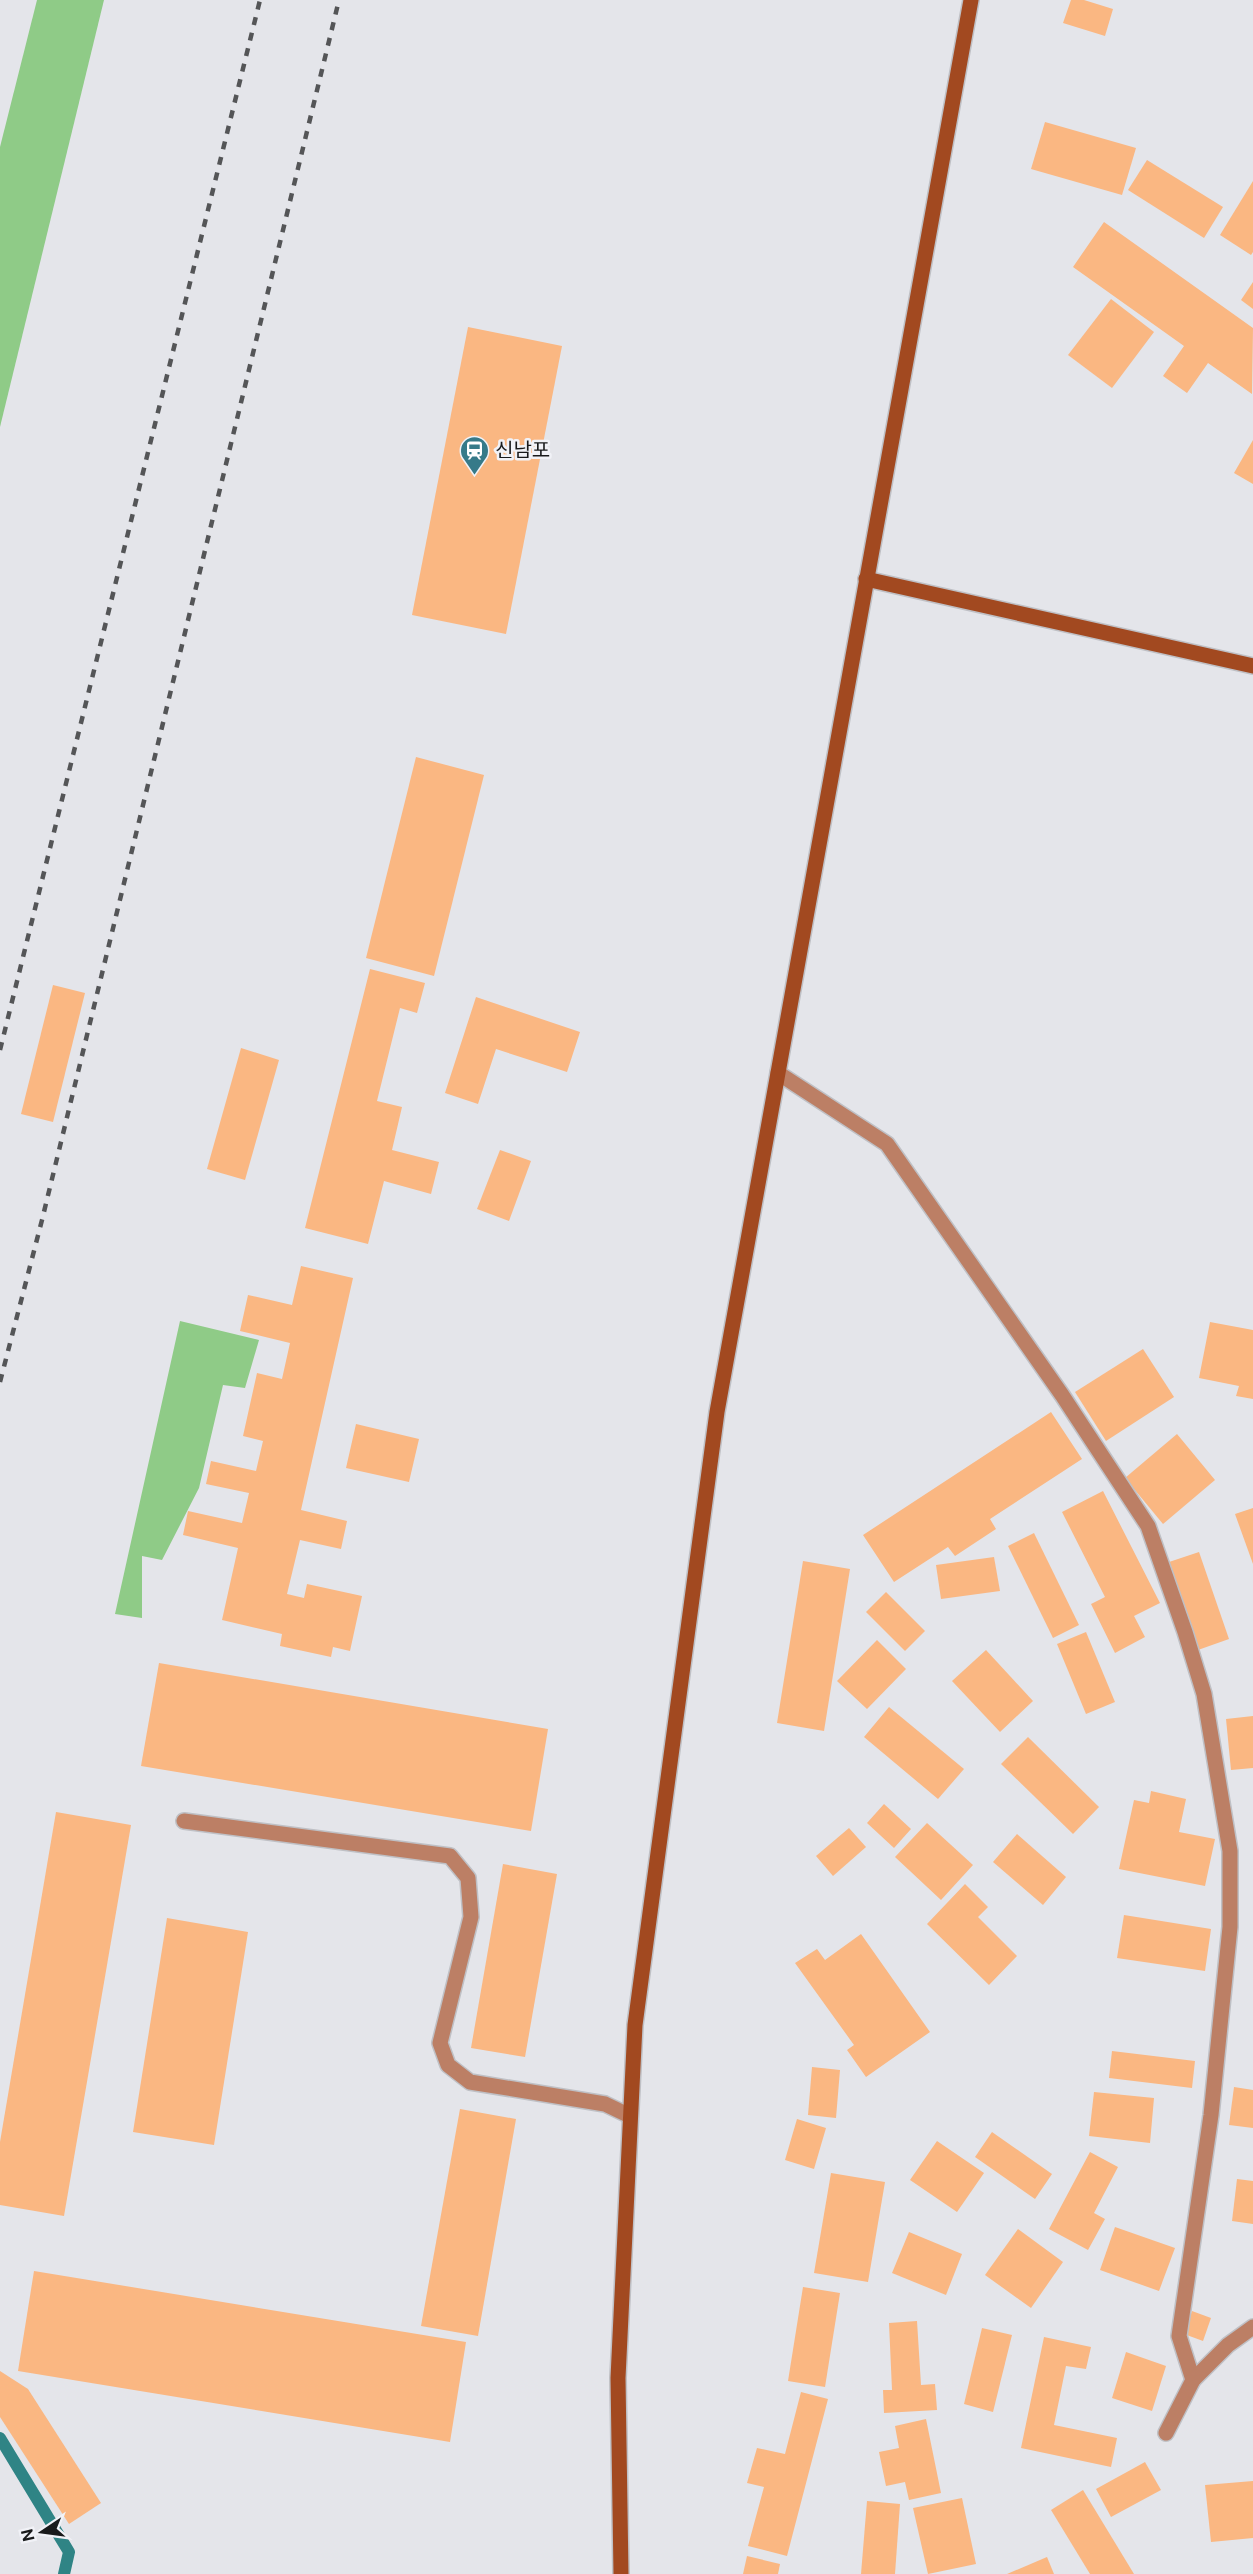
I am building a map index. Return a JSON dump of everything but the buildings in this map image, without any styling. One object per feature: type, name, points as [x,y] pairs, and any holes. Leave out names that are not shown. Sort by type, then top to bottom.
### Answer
[{"type":"main road","points":[[621,2574],[618,2379],[635,2025],[717,1412],[970,0]]},
{"type":"main road","points":[[866,579],[1253,666]]},
{"type":"street","points":[[778,1073],[887,1144],[1062,1395],[1148,1526],[1188,1642],[1204,1694],[1230,1851],[1230,1927],[1212,2115],[1179,2336],[1193,2380]]},
{"type":"street","points":[[184,1821],[450,1856],[468,1878],[471,1917],[440,2043],[448,2065],[470,2082],[606,2104],[630,2116]]},
{"type":"street","points":[[1166,2433],[1193,2380],[1228,2345],[1253,2327]]},
{"type":"green space","points":[[37,0],[104,0],[0,427],[0,147]]},
{"type":"green space","points":[[180,1321],[259,1340],[245,1388],[223,1385],[199,1488],[162,1560],[142,1556],[142,1618],[115,1614]]},
{"type":"waterway","points":[[0,2438],[69,2552],[64,2574]]},
{"type":"railway","points":[[0,1050],[260,0]]},
{"type":"railway","points":[[0,1382],[42,1220],[339,0]]},
{"type":"place","name":"신남포","points":[[474,476]]}]
